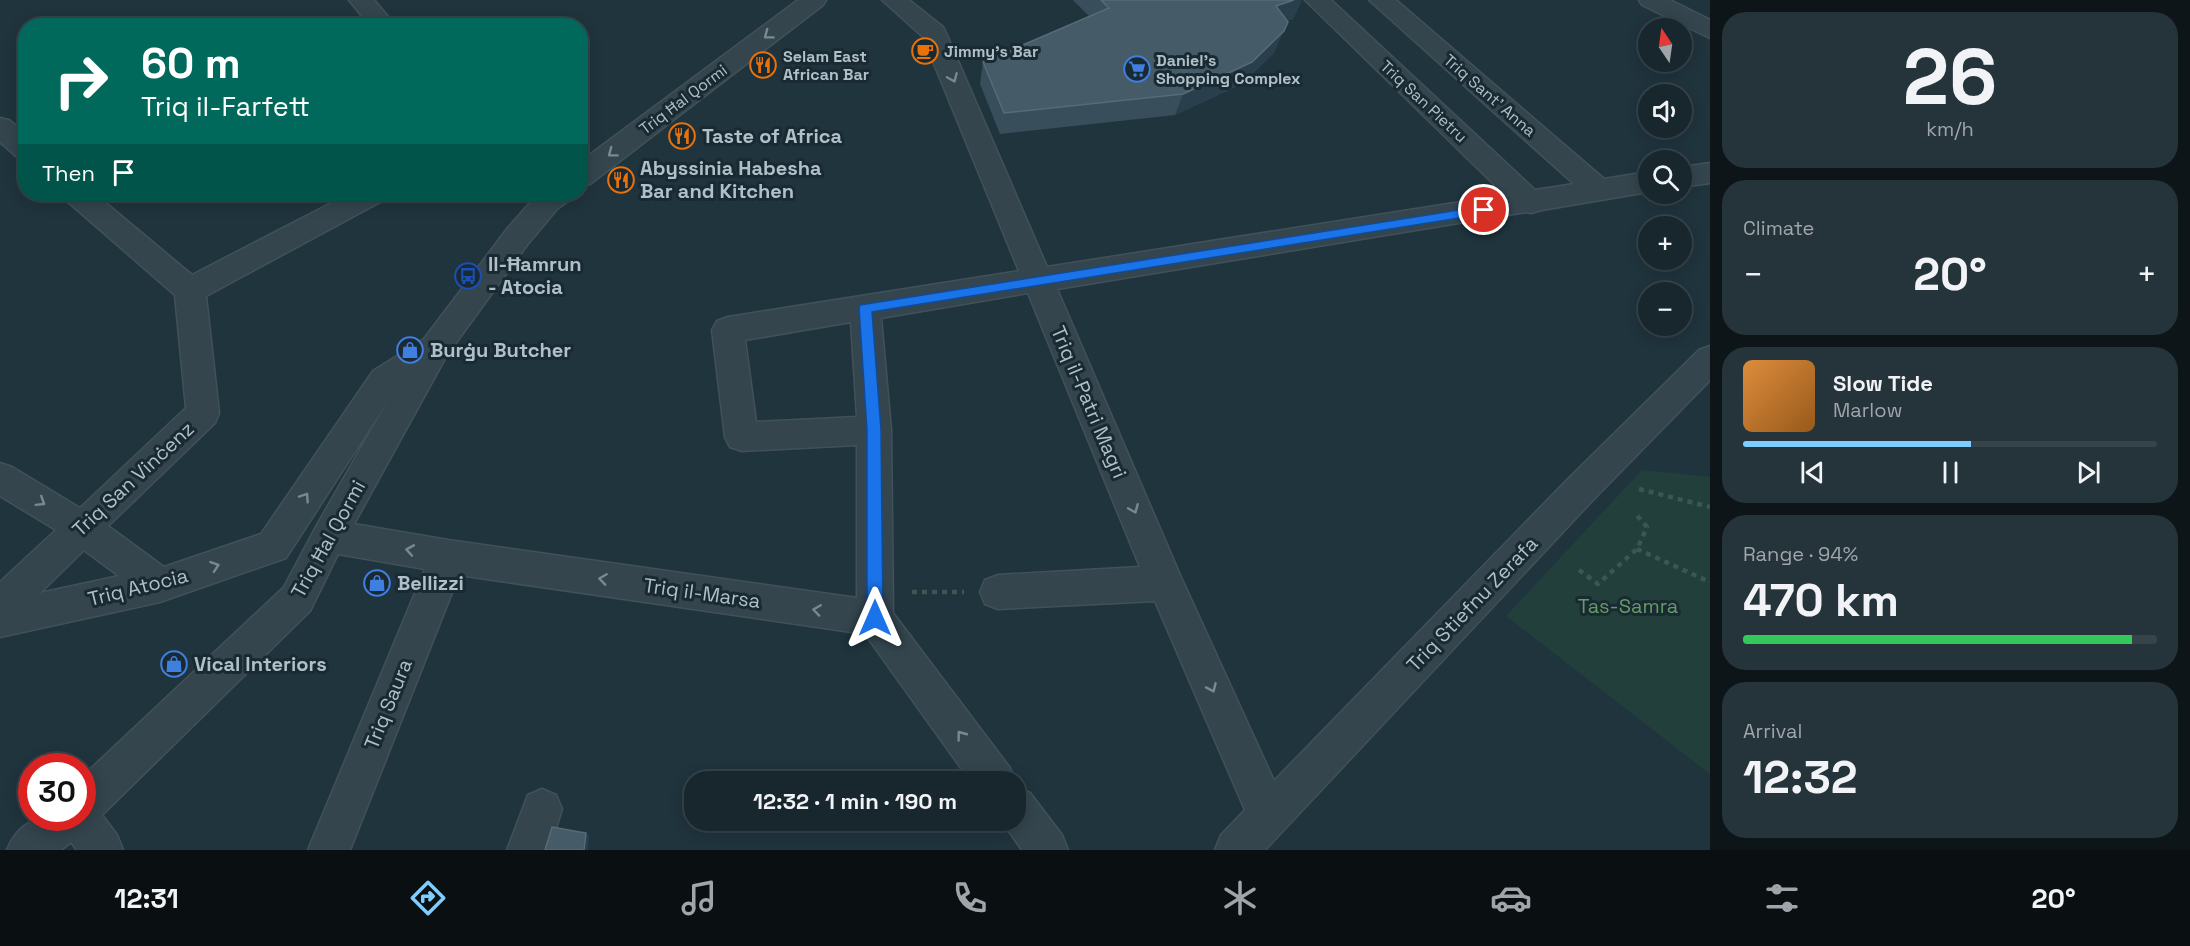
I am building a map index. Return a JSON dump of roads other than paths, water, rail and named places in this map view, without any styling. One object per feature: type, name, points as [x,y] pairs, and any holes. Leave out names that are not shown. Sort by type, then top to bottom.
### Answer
[{"type":"street","points":[[361,0],[377,18]]},
{"type":"street","name":"Triq Ħal Qormi","points":[[588,171],[814,0]]},
{"type":"street","name":"Triq il-Patri Magri","points":[[894,0],[934,33],[1165,584],[1269,817]]},
{"type":"street","name":"Triq San Pietru","points":[[1317,0],[1531,202]]},
{"type":"street","name":"Triq Sant' Anna","points":[[1381,0],[1599,190]]},
{"type":"street","points":[[1651,0],[1710,30]]},
{"type":"street","points":[[0,127],[18,142]]},
{"type":"street","points":[[1692,176],[1710,173]]},
{"type":"street","points":[[874,430],[742,437],[728,330],[1638,184]]},
{"type":"street","points":[[85,201],[190,290],[359,201]]},
{"type":"street","name":"Triq Ħal Qormi","points":[[96,793],[297,599],[329,536],[436,346],[544,201]]},
{"type":"street","name":"Triq San Vinċenz","points":[[0,607],[81,527],[203,413],[190,290]]},
{"type":"street","points":[[865,308],[874,430],[875,605],[988,771]]},
{"type":"street","name":"Triq Ħal Qormi","points":[[273,546],[384,380],[436,346]]},
{"type":"street","name":"Triq Stiefnu Zerafa","points":[[1236,850],[1571,499],[1710,359]]},
{"type":"street","points":[[0,477],[81,527],[160,585]]},
{"type":"street","name":"Triq il-Marsa","points":[[329,536],[448,557],[875,605]]},
{"type":"street","name":"Triq Atocia","points":[[0,620],[160,585],[273,546]]},
{"type":"street","name":"Triq Saura","points":[[329,850],[448,557]]},
{"type":"street","points":[[998,592],[1165,584]]},
{"type":"street","points":[[528,850],[542,809]]},
{"type":"street","points":[[1026,821],[1047,850]]},
{"type":"street","points":[[28,850],[52,831]]},
{"type":"street","points":[[88,831],[102,850]]},
{"type":"place","name":"Jimmy’s Bar","points":[[925,51]]},
{"type":"place","name":"Selam East African Bar","points":[[763,65]]},
{"type":"place","name":"Daniel's Shopping Complex","points":[[1137,69]]},
{"type":"place","name":"Taste of Africa","points":[[682,136]]},
{"type":"place","name":"Abyssinia Habesha Bar and Kitchen","points":[[621,180]]},
{"type":"place","name":"Il-Ħamrun - Atocia","points":[[468,276]]},
{"type":"place","name":"Burġu Butcher","points":[[410,350]]},
{"type":"place","name":"Bellizzi","points":[[377,583]]},
{"type":"place","name":"Vical Interiors","points":[[174,664]]},
{"type":"park label","name":"Tas-Samra","points":[[1628,606]]}]
